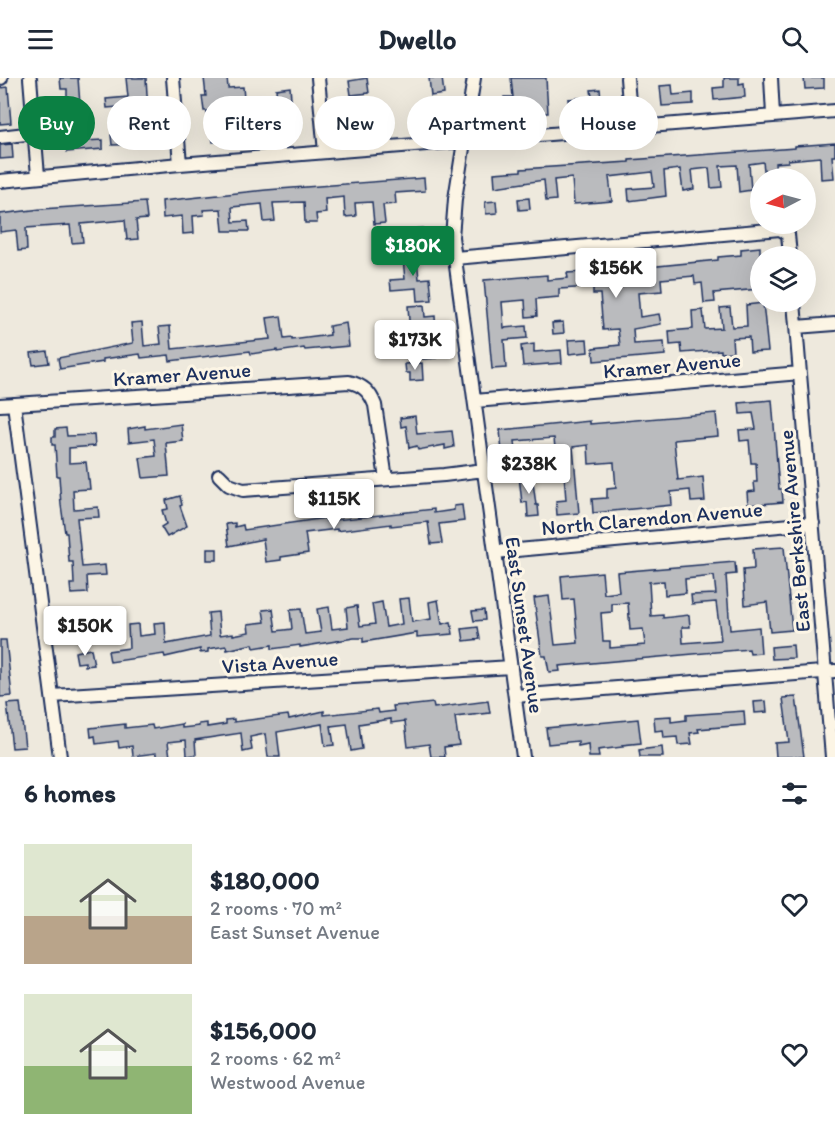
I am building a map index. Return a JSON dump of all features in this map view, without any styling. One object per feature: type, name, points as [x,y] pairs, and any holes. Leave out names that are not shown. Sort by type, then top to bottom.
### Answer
[{"type":"street","points":[[30,78],[31,96]]},
{"type":"street","points":[[173,78],[180,164]]},
{"type":"street","points":[[318,78],[325,152]]},
{"type":"street","name":"East Sunset Avenue","points":[[471,96],[474,78]]},
{"type":"street","points":[[627,78],[628,96]]},
{"type":"street","points":[[771,78],[773,115]]},
{"type":"street","points":[[658,125],[835,111]]},
{"type":"street","points":[[0,137],[18,135]]},
{"type":"street","points":[[0,181],[407,146]]},
{"type":"street","points":[[36,150],[38,176]]},
{"type":"street","name":"East Sunset Avenue","points":[[463,150],[452,221],[455,258],[523,757]]},
{"type":"street","points":[[455,258],[780,230],[786,231],[789,246]]},
{"type":"street","name":"East Berkshire Avenue","points":[[795,312],[813,523],[830,672],[832,757]]},
{"type":"street","points":[[796,327],[835,324]]},
{"type":"street","name":"Kramer Avenue","points":[[475,401],[800,373]]},
{"type":"street","name":"Kramer Avenue","points":[[0,405],[343,381],[354,383],[372,396],[378,415],[386,479]]},
{"type":"street","points":[[14,405],[60,757]]},
{"type":"street","points":[[219,475],[230,485],[243,490],[484,470]]},
{"type":"street","name":"North Clarendon Avenue","points":[[495,552],[813,523]]},
{"type":"street","name":"Vista Avenue","points":[[52,696],[511,666]]},
{"type":"street","points":[[515,696],[830,672]]},
{"type":"building","points":[[60,78],[78,78],[79,96],[67,96],[67,89],[61,89]]},
{"type":"building","points":[[126,78],[146,78],[147,96],[128,96]]},
{"type":"building","points":[[204,78],[227,78],[228,88],[243,87],[244,96],[206,96]]},
{"type":"building","points":[[367,78],[369,93],[351,95],[349,81]]},
{"type":"building","points":[[429,78],[442,78],[444,94],[431,96]]},
{"type":"building","points":[[511,78],[546,78],[548,113],[547,96],[513,96]]},
{"type":"building","points":[[724,78],[739,78],[739,84],[744,83],[745,97],[714,100],[713,88],[724,87]]},
{"type":"building","points":[[804,78],[824,78],[824,88],[805,89]]},
{"type":"building","points":[[672,85],[673,95],[693,93],[693,104],[662,106],[660,86]]},
{"type":"building","points":[[8,87],[11,123],[0,124],[0,88]]},
{"type":"building","points":[[290,87],[291,96],[277,96],[276,89]]},
{"type":"building","points":[[600,89],[601,96],[592,96],[591,90]]},
{"type":"building","points":[[95,140],[103,140],[103,149],[95,150]]},
{"type":"building","points":[[835,143],[835,156],[832,156],[834,178],[821,179],[820,157],[775,163],[775,168],[764,168],[763,162],[749,164],[750,190],[739,192],[737,165],[720,166],[722,187],[711,188],[709,168],[692,170],[694,189],[683,191],[680,169],[664,171],[666,196],[629,201],[628,189],[654,187],[652,172],[609,177],[612,201],[574,204],[572,178],[554,180],[556,200],[546,201],[544,180],[495,187],[494,173],[521,171],[521,169],[629,162],[629,160],[795,148],[795,146]]},
{"type":"building","points":[[12,144],[13,158],[0,159],[0,145]]},
{"type":"building","points":[[67,150],[91,150],[67,152]]},
{"type":"building","points":[[424,178],[425,191],[395,193],[396,204],[383,205],[385,223],[374,224],[372,202],[355,203],[356,216],[345,217],[344,197],[325,199],[326,213],[316,214],[317,223],[305,223],[304,202],[273,203],[275,221],[264,222],[262,204],[232,207],[233,222],[248,221],[249,231],[223,231],[221,209],[203,210],[204,215],[193,216],[194,233],[183,234],[182,216],[163,218],[162,201],[266,190]]},
{"type":"building","points":[[529,198],[530,209],[519,210],[518,199]]},
{"type":"building","points":[[496,201],[497,213],[486,214],[485,202]]},
{"type":"building","points":[[145,202],[147,219],[136,220],[138,239],[127,240],[125,220],[81,224],[83,242],[72,243],[70,225],[26,228],[27,250],[18,251],[16,230],[0,232],[0,214]]},
{"type":"building","points":[[423,228],[424,242],[414,242],[413,229]]},
{"type":"building","points":[[416,248],[419,279],[430,278],[432,300],[418,301],[417,288],[391,290],[390,280],[405,279],[402,249]]},
{"type":"building","points":[[750,248],[750,290],[714,293],[715,302],[704,303],[702,283],[695,284],[694,276],[661,279],[662,291],[638,293],[640,317],[659,314],[661,324],[633,329],[634,344],[664,342],[665,355],[594,361],[593,348],[620,345],[618,329],[603,330],[600,294],[593,294],[593,287],[559,289],[559,297],[536,299],[537,316],[526,317],[525,300],[502,302],[504,328],[526,326],[527,338],[504,340],[506,368],[492,369],[484,280],[547,275],[547,280],[568,278],[567,273],[627,269],[628,279],[649,277],[648,267],[718,260],[718,257],[741,255],[741,249]]},
{"type":"building","points":[[424,305],[425,317],[435,316],[437,358],[423,359],[422,345],[397,348],[396,336],[410,334],[408,306]]},
{"type":"building","points":[[746,305],[750,305],[750,312],[764,312],[768,351],[750,352],[749,337],[732,338],[733,352],[721,353],[721,350],[682,353],[681,344],[670,345],[669,331],[693,329],[692,311],[703,310],[705,329],[722,328],[720,308],[730,307],[732,327],[747,326]]},
{"type":"building","points":[[281,316],[284,339],[292,338],[292,340],[330,335],[329,326],[346,323],[349,346],[277,352],[277,350],[251,354],[250,351],[170,361],[169,355],[141,358],[140,354],[103,359],[103,362],[60,369],[58,358],[133,343],[131,323],[142,322],[144,346],[161,344],[159,327],[170,326],[172,349],[270,339],[267,318]]},
{"type":"building","points":[[563,322],[564,333],[553,334],[552,323]]},
{"type":"building","points":[[587,339],[588,352],[569,354],[568,340]]},
{"type":"building","points":[[534,344],[534,352],[561,350],[562,363],[523,366],[521,346]]},
{"type":"building","points":[[47,351],[49,363],[33,365],[31,353]]},
{"type":"building","points":[[422,363],[423,380],[410,381],[410,373],[406,373],[405,364]]},
{"type":"building","points":[[772,400],[779,489],[782,489],[783,502],[748,505],[747,492],[755,491],[754,482],[757,482],[756,463],[751,463],[749,440],[740,441],[739,430],[756,429],[753,413],[740,414],[739,403]]},
{"type":"building","points":[[716,413],[718,436],[674,440],[678,480],[703,477],[705,501],[691,502],[690,490],[671,492],[672,505],[593,513],[592,499],[607,498],[607,489],[616,488],[614,462],[589,464],[588,445],[573,447],[579,513],[557,515],[556,501],[566,500],[562,448],[555,448],[554,438],[515,441],[517,460],[506,461],[505,452],[502,452],[500,430],[590,421],[590,424]]},
{"type":"building","points":[[415,416],[417,434],[452,431],[454,447],[445,449],[445,445],[418,450],[417,446],[409,448],[406,426],[401,427],[400,418]]},
{"type":"building","points":[[181,424],[183,441],[166,443],[169,476],[143,478],[140,458],[156,456],[154,439],[129,442],[128,429]]},
{"type":"building","points":[[66,428],[67,436],[94,435],[95,446],[69,448],[69,463],[86,462],[90,489],[73,490],[74,509],[98,507],[99,517],[77,518],[82,567],[105,565],[106,575],[87,576],[88,593],[71,594],[70,584],[74,584],[73,562],[69,562],[55,445],[52,445],[55,429]]},
{"type":"building","points":[[532,475],[539,516],[528,517],[527,502],[522,503],[519,476]]},
{"type":"building","points":[[180,496],[182,505],[180,506],[187,526],[167,537],[161,527],[166,524],[162,510],[168,509],[166,500]]},
{"type":"building","points":[[462,505],[464,521],[439,524],[442,543],[431,544],[428,522],[337,531],[337,529],[305,533],[308,553],[266,562],[263,539],[229,546],[226,524],[235,523],[235,527],[243,525],[244,530],[325,518],[326,521],[434,509],[434,513],[454,510],[454,506]]},
{"type":"building","points":[[784,547],[792,630],[770,632],[767,602],[745,605],[743,570],[754,569],[753,549]]},
{"type":"building","points":[[207,549],[217,549],[217,560],[207,560]]},
{"type":"building","points":[[735,562],[736,574],[726,575],[730,630],[759,627],[761,653],[750,654],[749,649],[559,666],[560,671],[549,672],[546,656],[542,656],[534,598],[549,596],[555,645],[578,643],[574,599],[563,600],[561,576],[602,572],[604,594],[619,592],[617,572]],"holes":[[[714,576],[716,594],[691,595],[692,604],[716,602],[721,640],[683,643],[682,627],[690,627],[689,615],[663,618],[663,615],[651,616],[649,582],[664,581],[665,595],[686,593],[685,579]],[[628,603],[630,630],[643,629],[645,645],[610,648],[610,641],[603,641],[601,613],[612,612],[612,604]]]},
{"type":"building","points":[[409,598],[412,622],[431,619],[429,602],[438,600],[442,624],[451,622],[453,634],[417,637],[417,633],[363,642],[363,638],[354,638],[272,649],[272,645],[254,648],[253,644],[227,650],[226,646],[208,649],[208,652],[200,653],[200,649],[165,657],[164,654],[110,662],[108,651],[129,648],[128,625],[138,624],[139,636],[155,634],[154,623],[165,622],[166,644],[210,636],[208,613],[218,612],[220,635],[233,633],[233,635],[249,632],[248,624],[265,622],[263,610],[273,609],[276,631],[292,629],[290,610],[301,609],[305,634],[321,632],[317,609],[329,607],[332,629],[348,627],[346,608],[357,606],[360,626],[375,624],[372,604],[382,602],[386,627],[402,624],[399,599]]},
{"type":"building","points":[[484,610],[485,620],[474,621],[472,611]]},
{"type":"building","points":[[109,625],[111,637],[101,638],[99,626]]},
{"type":"building","points":[[478,627],[480,639],[464,641],[462,629]]},
{"type":"building","points":[[0,640],[6,640],[12,696],[0,697]]},
{"type":"building","points":[[793,645],[794,658],[772,659],[771,647]]},
{"type":"building","points":[[91,649],[94,665],[85,666],[85,662],[77,663],[75,652]]},
{"type":"building","points":[[796,697],[804,757],[776,757],[775,743],[789,742],[783,698]]},
{"type":"building","points":[[488,701],[490,713],[455,717],[459,745],[444,747],[445,757],[431,757],[429,744],[408,747],[405,721],[391,723],[391,719],[359,724],[362,749],[351,751],[347,724],[331,726],[334,745],[325,746],[322,724],[277,732],[280,757],[268,757],[265,734],[250,737],[252,750],[243,752],[241,733],[195,740],[196,755],[187,756],[186,740],[168,742],[170,757],[156,757],[156,753],[133,756],[132,746],[119,748],[118,741],[96,744],[95,736],[91,737],[90,728],[125,724],[125,728],[152,725],[153,729],[182,724],[182,728],[207,723],[207,727],[226,724],[226,720],[234,719],[234,722],[288,715],[289,719],[324,711],[324,715],[378,709],[379,713],[394,711],[393,706],[433,703],[434,708]]},
{"type":"building","points":[[766,701],[767,712],[755,713],[754,702]]},
{"type":"building","points":[[20,703],[25,747],[12,748],[7,704]]},
{"type":"building","points":[[744,711],[745,725],[698,729],[699,732],[690,733],[692,744],[678,745],[677,737],[664,738],[663,730],[655,731],[654,717],[671,716],[671,722],[686,720],[686,715]]},
{"type":"building","points":[[638,719],[641,743],[598,750],[599,757],[589,757],[588,744],[578,746],[578,741],[548,744],[546,728]]},
{"type":"building","points":[[662,747],[663,757],[640,757],[639,750]]}]
